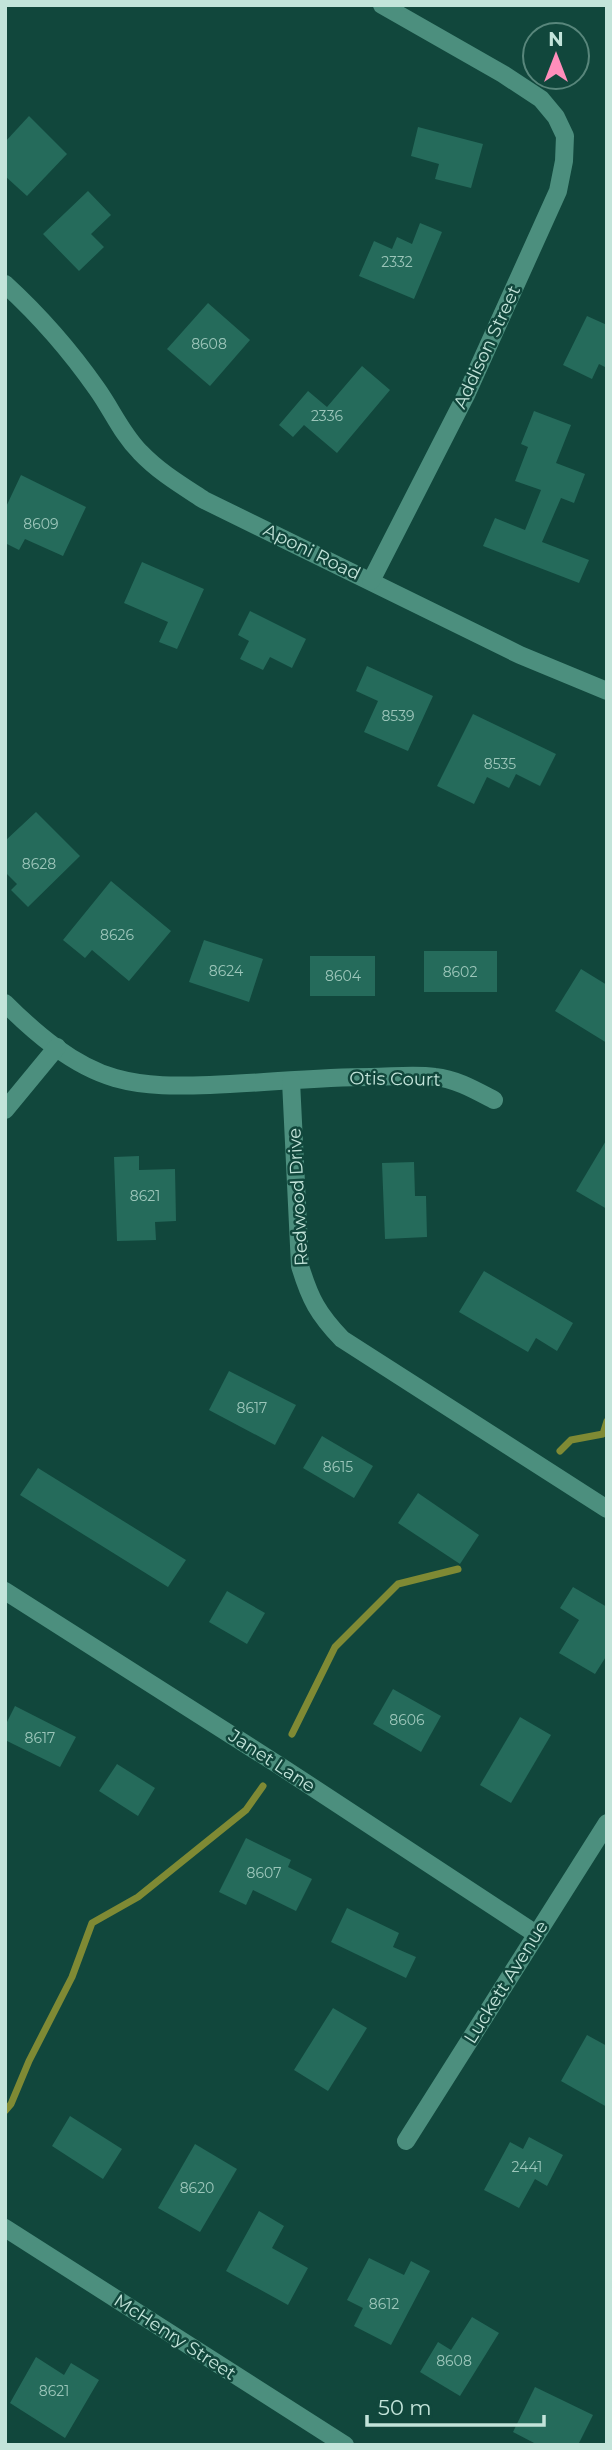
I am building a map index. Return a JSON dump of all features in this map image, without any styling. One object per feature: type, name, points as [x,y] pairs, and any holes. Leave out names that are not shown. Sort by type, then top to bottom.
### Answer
[{"type":"street","name":"Addison Street","points":[[371,581],[466,395],[558,191],[564,161],[565,136],[556,117],[541,99],[503,74],[382,5]]},
{"type":"street","name":"Aponi Road","points":[[5,284],[36,312],[68,349],[132,442],[164,475],[204,500],[520,655],[607,691]]},
{"type":"street","points":[[5,1003],[57,1047],[83,1064],[113,1077],[145,1084],[180,1086],[291,1081]]},
{"type":"street","points":[[5,1110],[57,1047]]},
{"type":"street","name":"Otis Court","points":[[291,1081],[353,1077],[435,1077],[464,1084],[494,1100]]},
{"type":"street","name":"Redwood Drive","points":[[291,1081],[300,1266],[308,1293],[322,1318],[342,1339],[607,1509]]},
{"type":"street","name":"Janet Lane","points":[[5,1591],[280,1766],[536,1934]]},
{"type":"street","name":"Luckett Avenue","points":[[407,2141],[607,1823]]},
{"type":"street","name":"McHenry Street","points":[[5,2228],[345,2445]]},
{"type":"building","points":[[29,116],[67,154],[27,196],[5,176],[5,142]]},
{"type":"building","points":[[418,127],[483,144],[471,188],[435,179],[439,164],[411,156]]},
{"type":"building","points":[[88,191],[111,215],[91,234],[104,247],[79,271],[43,234]]},
{"type":"building","points":[[420,223],[442,232],[414,299],[359,276],[374,241],[392,249],[397,237],[412,244]]},
{"type":"building","points":[[208,303],[250,340],[210,386],[167,349]]},
{"type":"building","points":[[587,316],[607,325],[607,368],[599,364],[592,379],[563,365]]},
{"type":"building","points":[[362,366],[390,390],[337,453],[304,425],[293,437],[279,425],[308,391],[327,407]]},
{"type":"building","points":[[534,411],[571,425],[556,463],[585,474],[574,503],[561,498],[542,542],[589,560],[579,583],[483,546],[495,518],[525,530],[541,490],[515,481],[528,447],[521,444]]},
{"type":"building","points":[[21,475],[86,507],[63,556],[25,539],[19,550],[5,543],[5,509]]},
{"type":"building","points":[[142,562],[204,589],[177,649],[159,642],[168,622],[124,603]]},
{"type":"building","points":[[250,611],[306,639],[292,668],[270,657],[263,670],[240,659],[249,641],[238,635]]},
{"type":"building","points":[[367,666],[433,696],[408,751],[364,732],[378,701],[356,691]]},
{"type":"building","points":[[473,714],[556,754],[540,786],[516,774],[509,788],[487,777],[474,804],[437,786]]},
{"type":"building","points":[[36,812],[80,856],[28,907],[11,890],[17,884],[5,872],[5,841]]},
{"type":"building","points":[[111,881],[171,931],[129,981],[92,950],[85,958],[63,940]]},
{"type":"building","points":[[204,940],[263,959],[249,1002],[189,982]]},
{"type":"building","points":[[424,951],[497,951],[497,992],[424,992]]},
{"type":"building","points":[[310,956],[375,956],[375,996],[310,996]]},
{"type":"building","points":[[581,969],[607,985],[607,1043],[555,1011]]},
{"type":"building","points":[[607,1139],[607,1209],[576,1191]]},
{"type":"building","points":[[139,1156],[139,1170],[175,1169],[176,1221],[155,1222],[156,1240],[117,1241],[114,1157]]},
{"type":"building","points":[[414,1162],[415,1196],[426,1196],[427,1237],[385,1239],[382,1163]]},
{"type":"building","points":[[484,1271],[573,1323],[557,1351],[536,1338],[528,1352],[459,1312]]},
{"type":"building","points":[[229,1371],[296,1405],[275,1445],[209,1410]]},
{"type":"building","points":[[322,1436],[373,1466],[354,1498],[303,1468]]},
{"type":"building","points":[[38,1468],[186,1560],[168,1587],[20,1495]]},
{"type":"building","points":[[418,1493],[479,1535],[460,1564],[398,1523]]},
{"type":"building","points":[[573,1587],[607,1607],[607,1655],[595,1674],[559,1653],[579,1620],[560,1608]]},
{"type":"building","points":[[227,1591],[265,1613],[247,1644],[209,1622]]},
{"type":"building","points":[[393,1689],[441,1716],[421,1752],[373,1724]]},
{"type":"building","points":[[15,1706],[76,1737],[60,1767],[5,1740],[5,1726]]},
{"type":"building","points":[[520,1717],[551,1735],[511,1803],[480,1785]]},
{"type":"building","points":[[117,1764],[155,1788],[138,1816],[99,1791]]},
{"type":"building","points":[[246,1838],[291,1860],[288,1867],[312,1879],[296,1911],[253,1890],[246,1905],[219,1892]]},
{"type":"building","points":[[347,1908],[399,1933],[393,1947],[416,1957],[406,1978],[331,1942]]},
{"type":"building","points":[[333,2008],[367,2028],[328,2091],[294,2070]]},
{"type":"building","points":[[587,2035],[607,2046],[607,2107],[561,2081]]},
{"type":"building","points":[[70,2116],[122,2149],[103,2179],[52,2146]]},
{"type":"building","points":[[529,2137],[563,2155],[547,2186],[535,2179],[519,2208],[484,2190],[510,2142],[523,2149]]},
{"type":"building","points":[[195,2144],[237,2169],[200,2232],[158,2208]]},
{"type":"building","points":[[259,2211],[284,2226],[272,2248],[308,2268],[288,2305],[226,2271]]},
{"type":"building","points":[[369,2258],[404,2275],[411,2261],[430,2271],[391,2345],[354,2326],[363,2308],[347,2300]]},
{"type":"building","points":[[472,2317],[499,2333],[460,2396],[420,2372],[438,2342],[451,2350]]},
{"type":"building","points":[[36,2357],[64,2375],[71,2363],[99,2380],[65,2438],[10,2403]]},
{"type":"building","points":[[535,2387],[593,2415],[578,2445],[538,2445],[513,2432]]},
{"type":"waterway","points":[[560,1451],[571,1440],[603,1434],[607,1421]]},
{"type":"waterway","points":[[292,1734],[335,1647],[398,1584],[458,1569]]},
{"type":"waterway","points":[[5,2111],[11,2104],[29,2061],[72,1977],[92,1923],[138,1897],[246,1810],[263,1786]]}]
